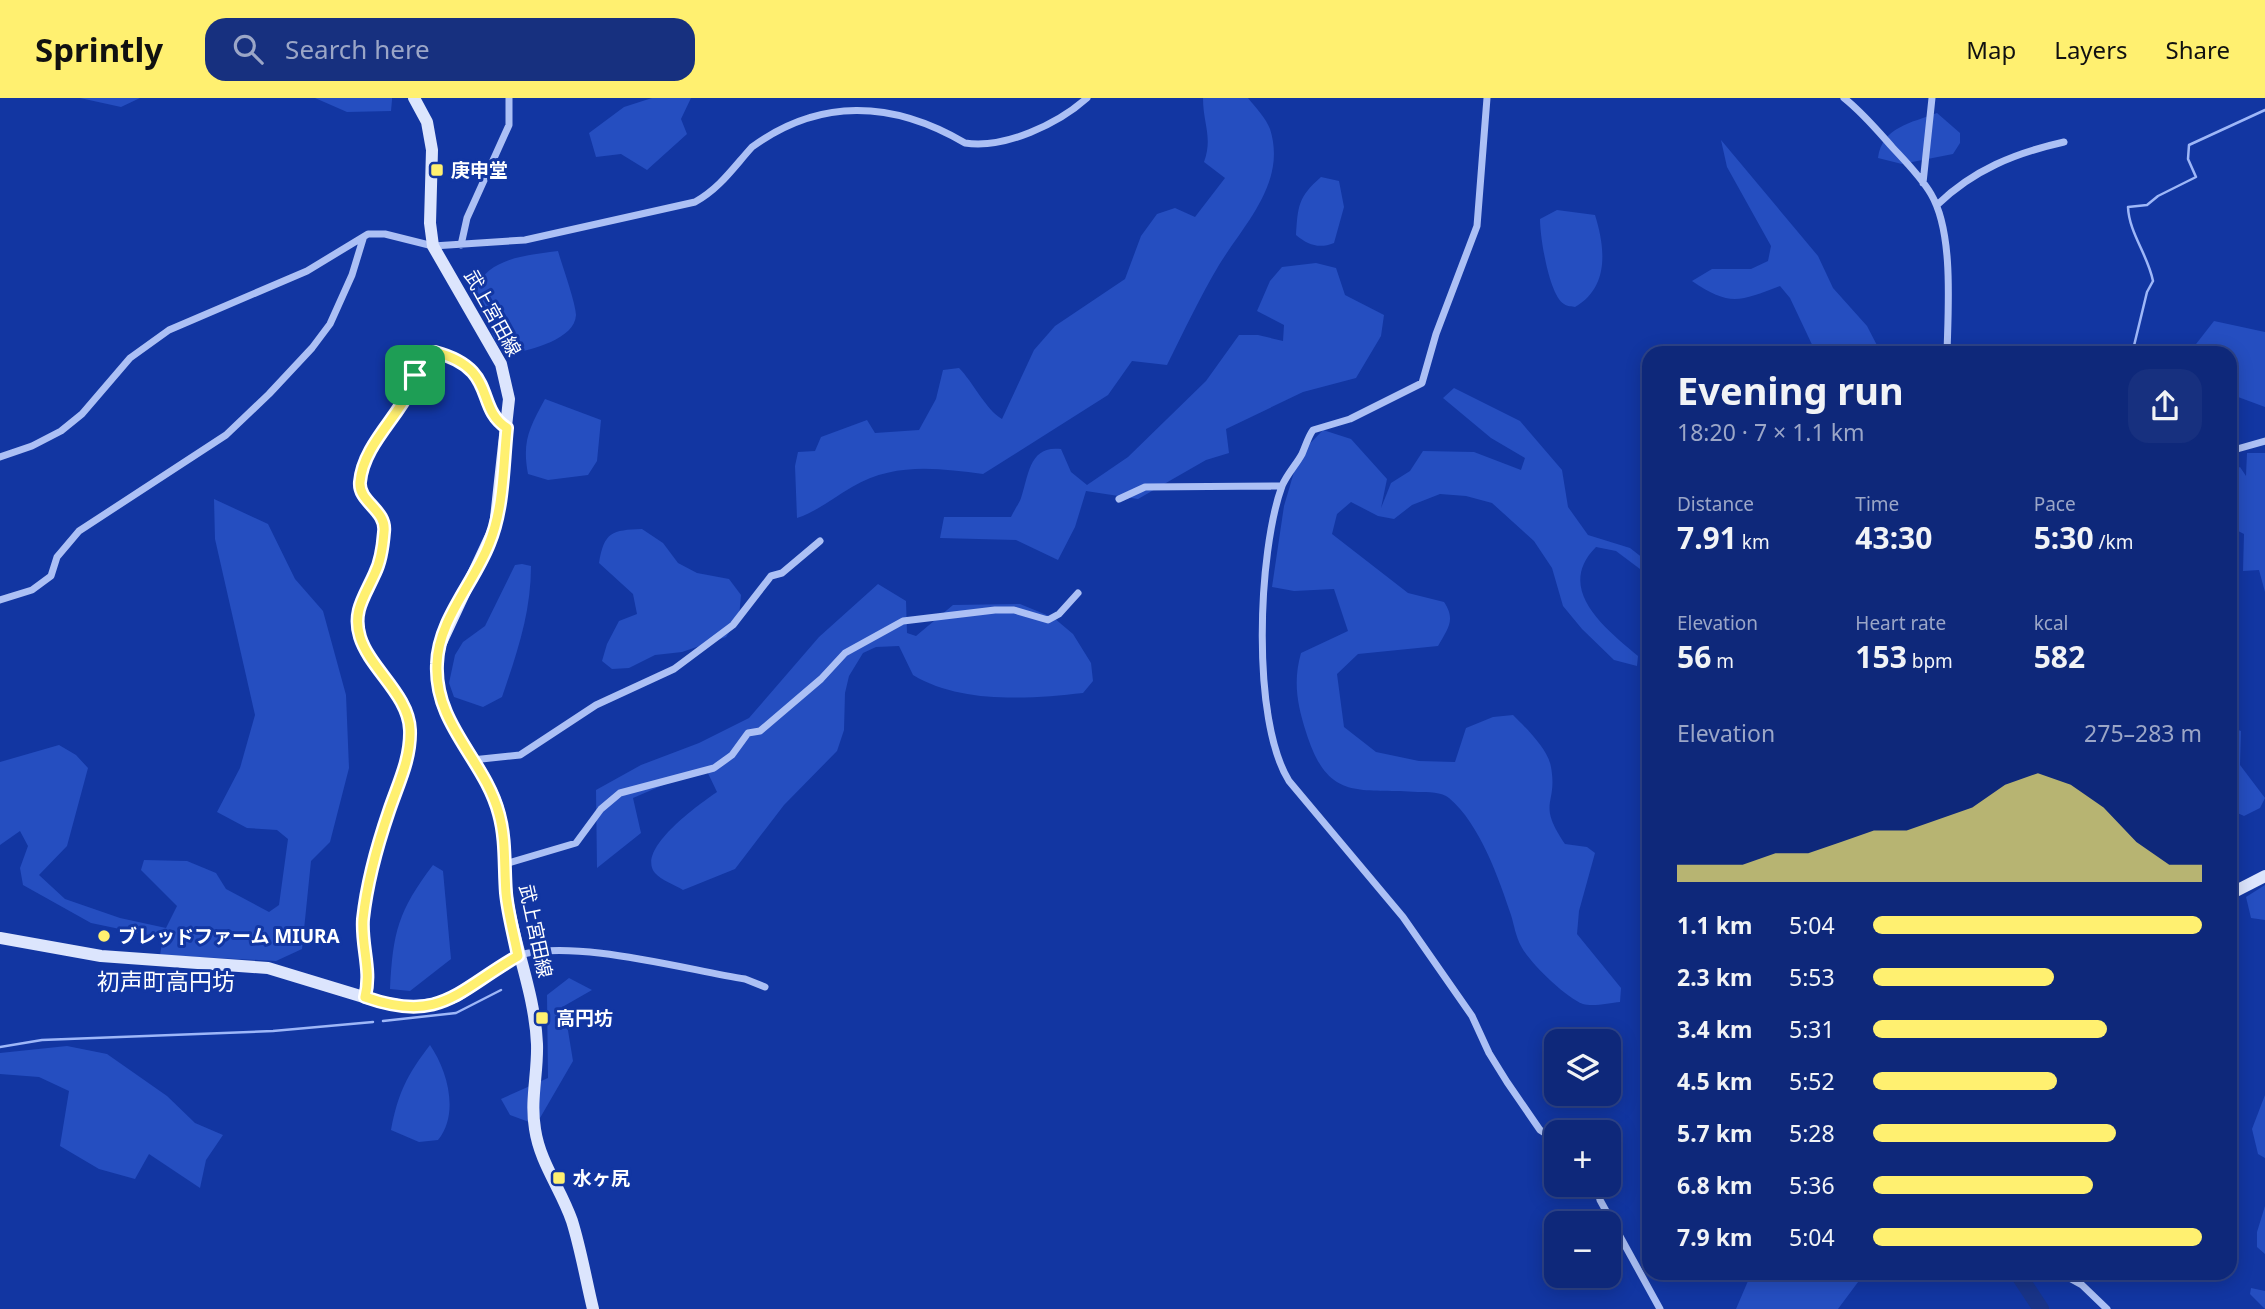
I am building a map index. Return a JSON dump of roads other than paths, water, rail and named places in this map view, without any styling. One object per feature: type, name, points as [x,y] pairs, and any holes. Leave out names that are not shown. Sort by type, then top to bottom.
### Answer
[{"type":"main road","name":"武上宮田線","points":[[414,98],[427,122],[432,150],[430,223],[433,246],[504,372],[509,399],[495,527],[483,558],[448,621],[437,664],[439,693],[447,719],[491,791],[499,812],[507,902],[536,1029],[533,1106],[537,1139],[547,1169],[572,1222],[593,1309]]},
{"type":"main road","points":[[2237,890],[2265,876]]},
{"type":"main road","points":[[0,938],[101,956],[268,968],[393,1006],[435,1004],[468,990],[518,956]]},
{"type":"street","points":[[461,245],[472,206],[509,125],[509,98]]},
{"type":"street","points":[[1073,98],[1078,106]]},
{"type":"street","points":[[869,101],[923,120],[965,143],[979,145],[1043,126],[1087,98]]},
{"type":"street","points":[[1487,98],[1477,226],[1442,316],[1422,383],[1350,419],[1313,430],[1282,486],[1269,554],[1264,631],[1266,712],[1280,767],[1403,917],[1472,1016],[1507,1082],[1544,1132]]},
{"type":"street","points":[[1844,98],[1862,113],[1923,183],[1937,205],[1949,276],[1947,346]]},
{"type":"street","points":[[1923,183],[1932,98]]},
{"type":"street","points":[[0,457],[32,446],[61,431],[82,414],[130,358],[169,330],[307,271],[369,234],[385,234],[433,246],[525,240],[695,202],[712,193],[753,146],[797,111]]},
{"type":"street","points":[[1937,205],[1971,175],[1989,166],[2064,142]]},
{"type":"street","points":[[0,600],[32,590],[51,576],[57,557],[79,531],[226,435],[269,394],[312,348],[330,324],[352,275],[362,239]]},
{"type":"street","points":[[365,997],[370,978],[362,933],[372,863],[408,760],[410,727],[404,708],[361,640],[356,622],[357,608],[376,571],[385,528],[380,513],[359,486],[361,472],[373,446],[410,389],[419,359],[426,353],[452,356],[468,366],[481,380],[498,422],[507,428]]},
{"type":"street","points":[[2237,449],[2265,441]]},
{"type":"street","points":[[1119,499],[1145,487],[1282,486]]},
{"type":"street","points":[[472,760],[520,755],[596,705],[674,669],[733,625],[771,576],[782,573],[820,541]]},
{"type":"street","points":[[505,864],[576,843],[601,809],[625,790],[714,768],[733,755],[748,733],[760,731],[821,679],[845,653],[903,621],[995,610],[1014,610],[1048,620],[1059,614],[1078,593]]},
{"type":"street","points":[[518,956],[551,949],[582,951],[744,979],[765,987]]},
{"type":"street","points":[[1599,1197],[1642,1276]]},
{"type":"street","points":[[1644,1280],[1660,1309]]},
{"type":"street","points":[[2073,1280],[2107,1309]]},
{"type":"waterway","points":[[2134,346],[2147,292],[2153,281],[2132,226],[2128,207],[2147,205],[2158,196],[2196,177],[2188,159],[2189,145],[2265,110]]},
{"type":"waterway","points":[[383,1021],[456,1013],[501,990]]},
{"type":"waterway","points":[[0,1047],[42,1040],[273,1031],[373,1022]]},
{"type":"waterway","points":[[2022,1280],[2041,1309]]},
{"type":"place","name":"庚申堂","points":[[437,170]]},
{"type":"place","name":"ブレッドファーム MIURA","points":[[104,936]]},
{"type":"place","name":"高円坊","points":[[542,1018]]},
{"type":"place","name":"水ヶ尻","points":[[559,1178]]},
{"type":"district","name":"初声町高円坊","points":[[166,982]]}]
